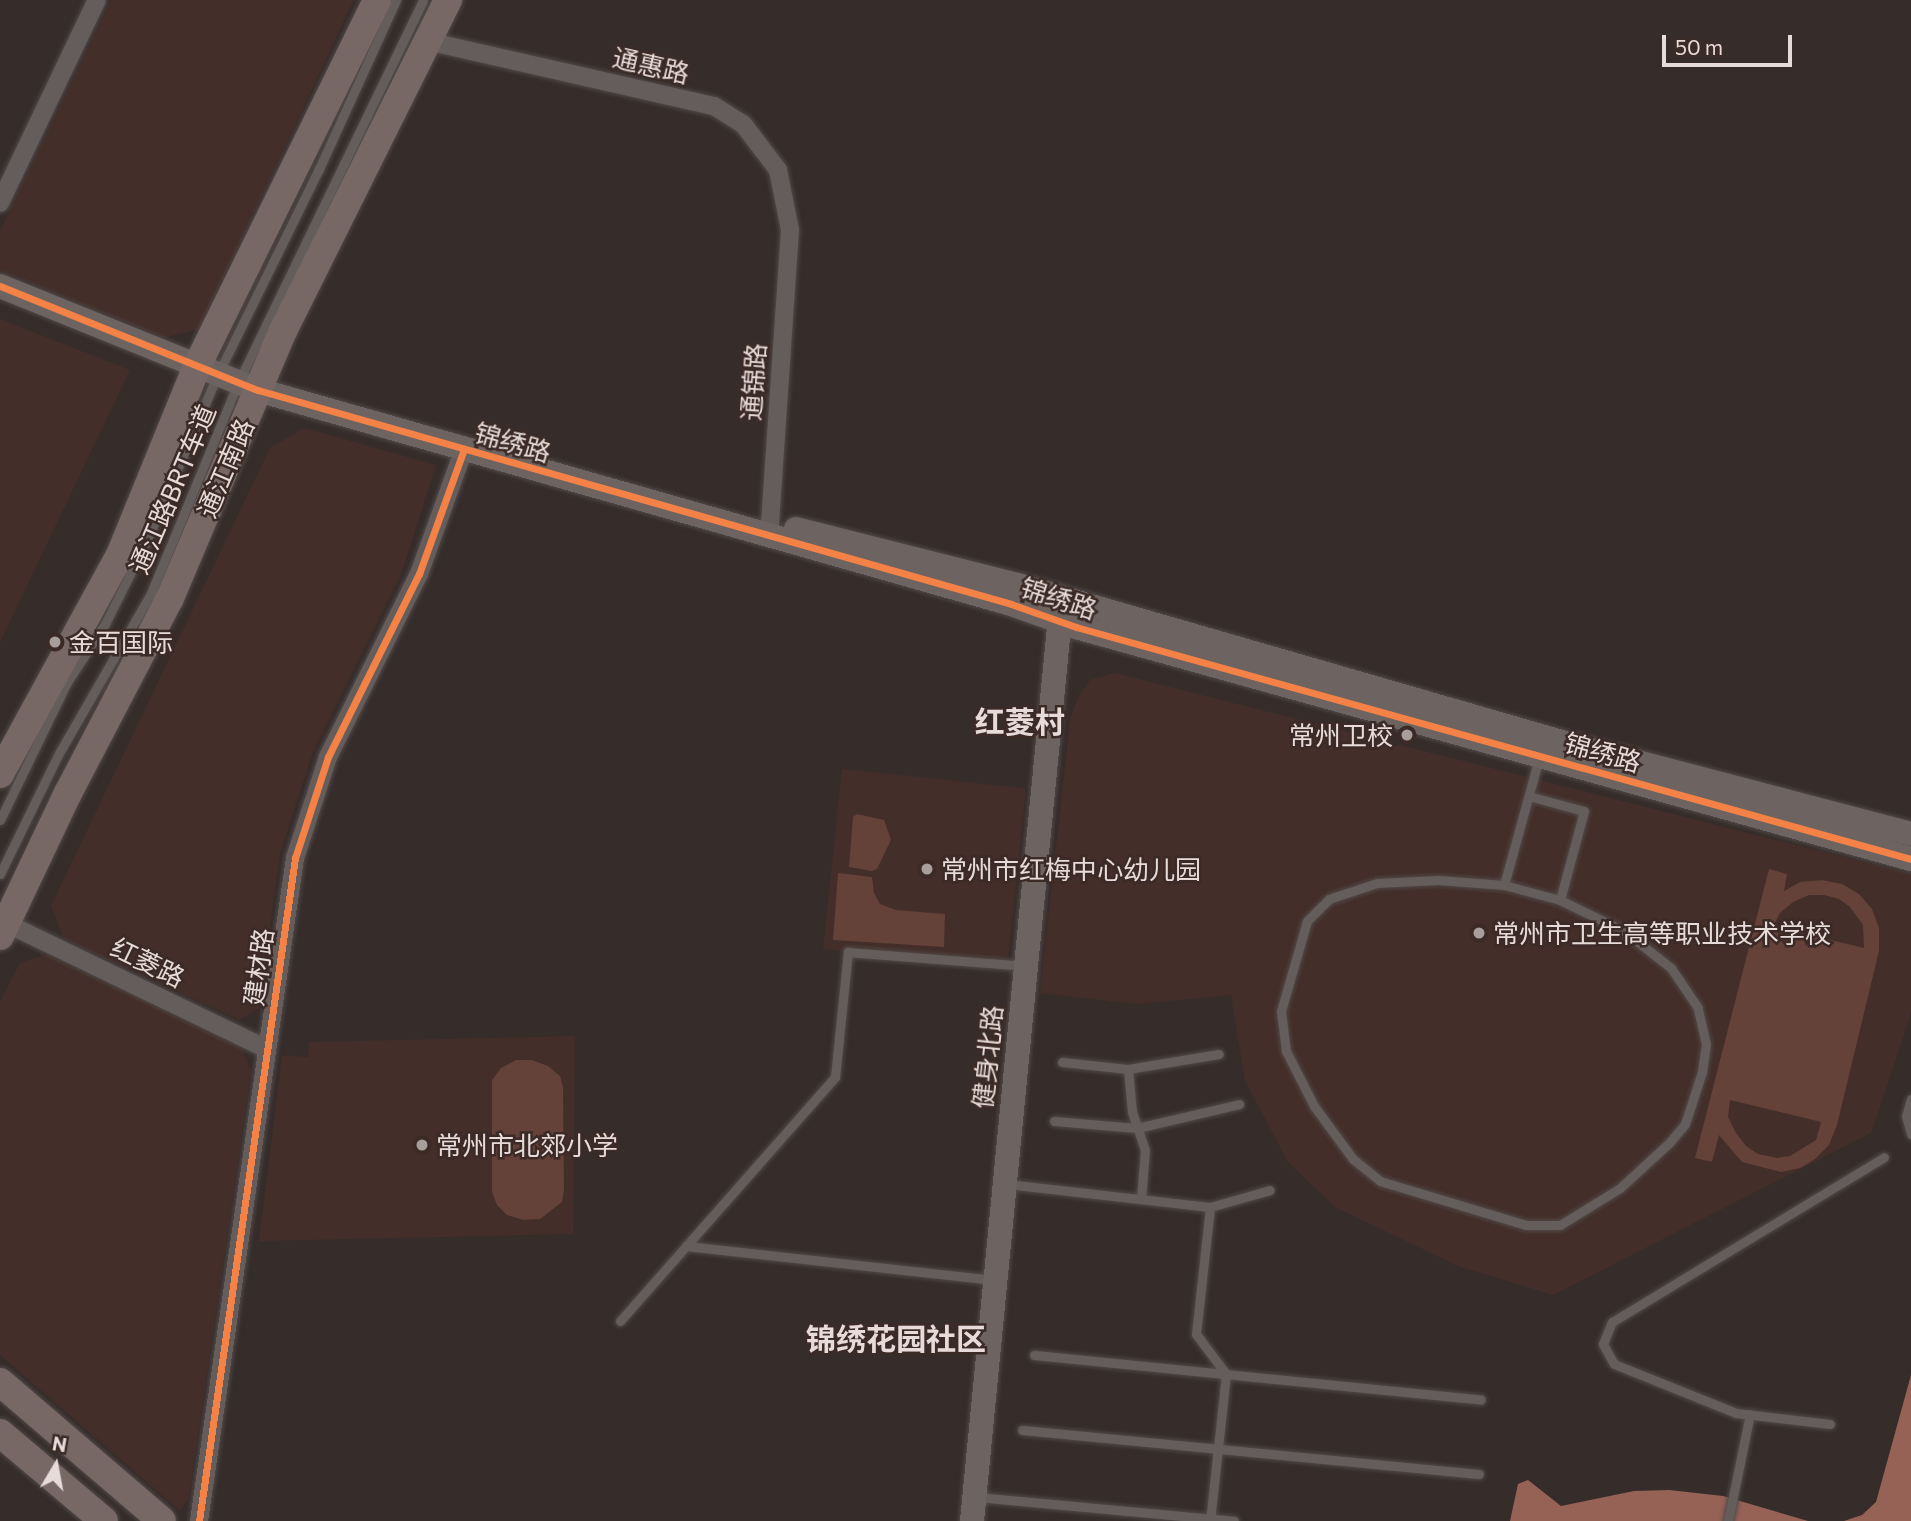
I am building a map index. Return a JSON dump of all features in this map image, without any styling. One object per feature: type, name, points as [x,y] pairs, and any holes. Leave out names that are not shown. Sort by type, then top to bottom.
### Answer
[{"type":"main road","name":"通江南路","points":[[3,929],[68,793],[170,598],[234,376],[377,0]]},
{"type":"main road","name":"通江南路","points":[[0,774],[120,555],[234,376],[448,0]]},
{"type":"main road","points":[[0,1382],[162,1521]]},
{"type":"main road","points":[[5,1438],[104,1521]]},
{"type":"street","points":[[0,203],[97,0]]},
{"type":"street","name":"通惠路","points":[[427,41],[715,106],[743,124],[778,170],[790,230]]},
{"type":"street","name":"通锦路","points":[[770,529],[790,230]]},
{"type":"street","name":"锦绣路","points":[[0,286],[234,376],[464,449],[770,529]]},
{"type":"street","name":"锦绣路","points":[[234,376],[770,529],[1011,604],[1061,610],[1911,834]]},
{"type":"street","name":"建材路","points":[[199,1521],[295,858],[323,770],[419,574],[464,449]]},
{"type":"street","name":"锦绣路","points":[[1061,610],[1539,756],[1911,859]]},
{"type":"street","name":"健身北路","points":[[973,1509],[1061,610]]},
{"type":"street","name":"红菱路","points":[[3,929],[267,1049]]},
{"type":"lane","name":"通江路BRT车道","points":[[0,874],[58,755],[151,593],[234,376],[319,169],[396,0]]},
{"type":"lane","name":"通江路BRT车道","points":[[0,820],[66,684],[105,624],[234,376],[423,0]]},
{"type":"lane","points":[[1504,885],[1539,756]]},
{"type":"lane","points":[[1529,796],[1584,811],[1560,900]]},
{"type":"lane","points":[[1438,880],[1504,885],[1560,900],[1624,931],[1671,968],[1698,1008],[1706,1044],[1702,1072],[1685,1124],[1669,1143],[1620,1188],[1560,1224],[1526,1225],[1380,1181],[1353,1159],[1314,1106],[1286,1051],[1281,1011],[1307,920],[1329,899],[1377,883],[1438,880]]},
{"type":"lane","points":[[620,1321],[835,1077],[848,952],[1026,966]]},
{"type":"lane","points":[[1062,1062],[1128,1069],[1219,1054]]},
{"type":"lane","points":[[1128,1069],[1132,1112],[1145,1150],[1142,1199]]},
{"type":"lane","points":[[1911,1099],[1906,1116],[1911,1133]]},
{"type":"lane","points":[[1054,1121],[1137,1128],[1239,1104]]},
{"type":"lane","points":[[1829,1424],[1736,1413],[1614,1364],[1603,1344],[1612,1321],[1884,1157]]},
{"type":"lane","points":[[1005,1184],[1210,1207],[1270,1190]]},
{"type":"lane","points":[[1210,1207],[1196,1334],[1226,1374],[1210,1520]]},
{"type":"lane","points":[[686,1246],[995,1280]]},
{"type":"lane","points":[[1034,1355],[1481,1400]]},
{"type":"lane","points":[[1728,1521],[1750,1415]]},
{"type":"lane","points":[[1022,1430],[1479,1474]]},
{"type":"lane","points":[[973,1509],[1234,1521]]},
{"type":"shaded area","points":[[111,0],[354,0],[199,329],[163,338],[0,270],[0,231]]},
{"type":"shaded area","points":[[0,319],[130,370],[0,642]]},
{"type":"shaded area","points":[[304,428],[436,465],[402,572],[313,752],[280,854],[259,1008],[240,1020],[64,939],[51,906],[270,448]]},
{"type":"shaded area","name":"常州市卫生高等职业技术学校","points":[[1115,673],[1911,874],[1911,1013],[1871,1133],[1553,1295],[1458,1266],[1335,1207],[1288,1162],[1245,1081],[1231,995],[1137,1004],[1040,993],[1070,719],[1079,695],[1090,680]]},
{"type":"shaded area","name":"常州市红梅中心幼儿园","points":[[842,769],[1026,788],[1007,968],[823,949]]},
{"type":"shaded area","points":[[857,814],[884,820],[891,840],[877,869],[872,871],[849,867],[853,817]]},
{"type":"shaded area","points":[[1769,869],[1787,874],[1784,891],[1800,882],[1822,880],[1842,884],[1859,894],[1872,909],[1879,928],[1879,951],[1837,1125],[1829,1145],[1815,1159],[1800,1168],[1781,1172],[1742,1162],[1719,1135],[1712,1162],[1695,1158]],"holes":[[[1809,895],[1839,899],[1850,907],[1863,925],[1864,948],[1773,926],[1780,913],[1793,902]],[[1730,1100],[1821,1122],[1816,1140],[1790,1156],[1777,1158],[1758,1154],[1746,1146],[1736,1133],[1728,1117]]]},
{"type":"shaded area","points":[[838,873],[872,877],[874,893],[880,904],[896,910],[945,914],[944,947],[833,940]]},
{"type":"shaded area","points":[[47,954],[241,1048],[251,1070],[189,1497],[180,1511],[0,1355],[0,1002],[20,963]]},
{"type":"shaded area","name":"常州市北郊小学","points":[[575,1036],[573,1234],[259,1241],[282,1055],[308,1057],[309,1042]]},
{"type":"shaded area","points":[[516,1060],[532,1060],[548,1066],[560,1076],[563,1087],[562,1202],[540,1219],[523,1220],[507,1215],[497,1205],[492,1192],[492,1080],[501,1068]]},
{"type":"shaded area","points":[[1911,1375],[1911,1521],[1844,1521],[1862,1515],[1876,1502]]},
{"type":"shaded area","points":[[1528,1480],[1561,1506],[1634,1491],[1669,1490],[1723,1496],[1808,1521],[1510,1521],[1518,1484]]},
{"type":"cycle path","points":[[0,286],[258,390],[1011,604],[1076,627],[1911,859]]},
{"type":"cycle path","points":[[199,1521],[295,858],[328,757],[419,574],[464,449]]},
{"type":"place","name":"金百国际","points":[[55,642]]},
{"type":"place","name":"常州卫校","points":[[1407,735]]},
{"type":"place","name":"常州市红梅中心幼儿园","points":[[927,869]]},
{"type":"place","name":"常州市卫生高等职业技术学校","points":[[1479,933]]},
{"type":"place","name":"常州市北郊小学","points":[[422,1145]]},
{"type":"district","name":"红菱村","points":[[1020,721]]},
{"type":"district","name":"锦绣花园社区","points":[[896,1338]]}]
